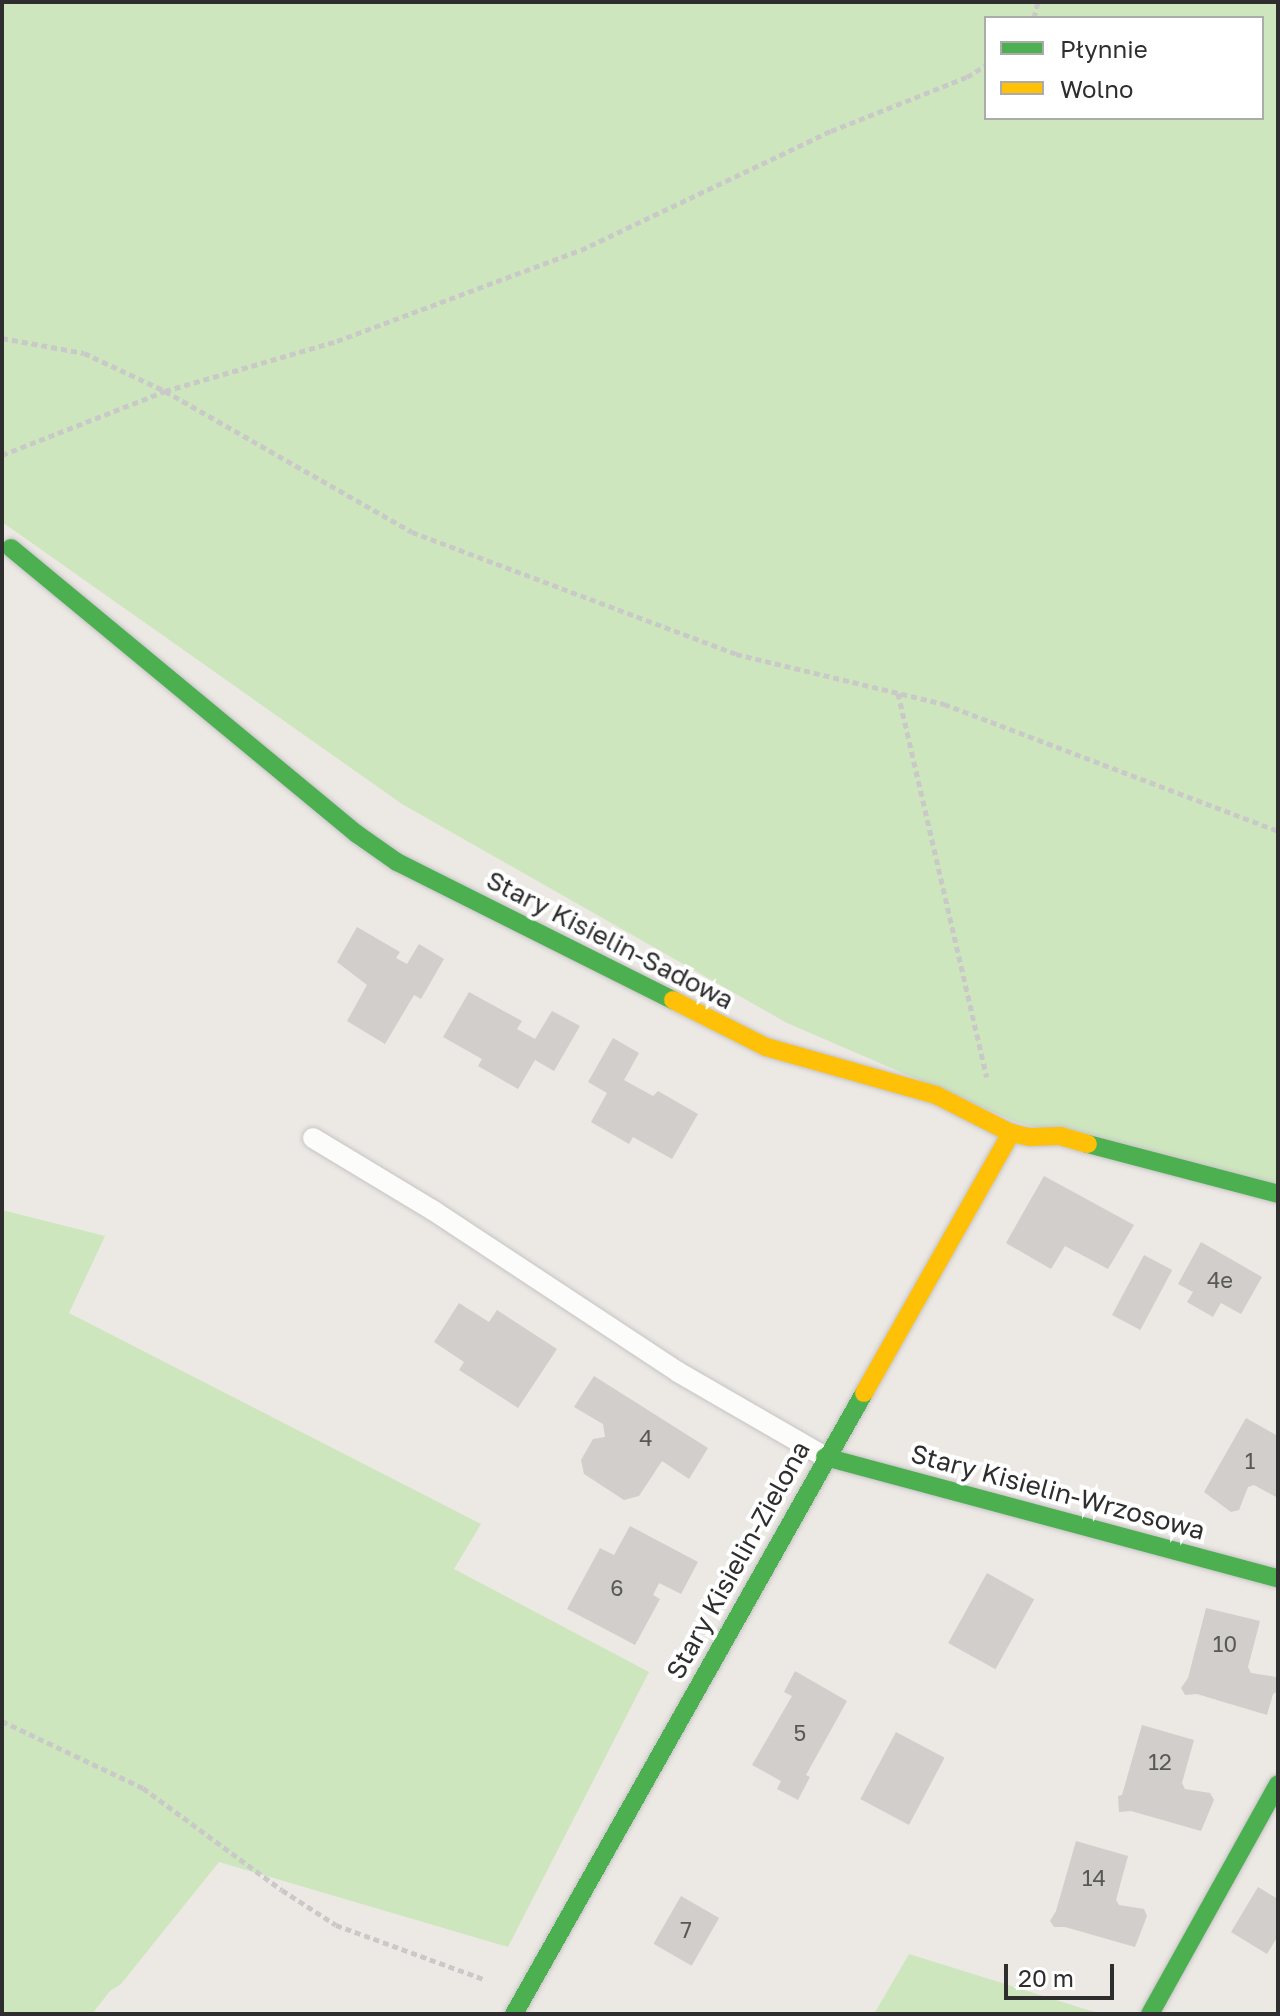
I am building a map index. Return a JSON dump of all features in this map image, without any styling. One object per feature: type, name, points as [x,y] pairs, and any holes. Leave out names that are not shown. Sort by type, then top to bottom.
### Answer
[{"type":"street","name":"Stary Kisielin-Sadowa","points":[[11,548],[357,834],[397,862],[766,1047],[936,1095],[1011,1133],[1030,1137],[1060,1136],[1278,1194]]},
{"type":"street","name":"Stary Kisielin-Zielona","points":[[514,2014],[825,1457],[1011,1133]]},
{"type":"street","name":"Stary Kisielin-Wrzosowa","points":[[825,1457],[1278,1578]]},
{"type":"street","points":[[1150,2014],[1278,1784]]},
{"type":"lane","points":[[313,1138],[434,1211],[678,1372],[825,1457]]},
{"type":"path","points":[[2,455],[165,391],[337,341],[581,250],[831,131],[967,77],[984,66]]},
{"type":"path","points":[[2,338],[84,353],[165,391],[412,532],[736,654],[944,704],[1278,831]]},
{"type":"path","points":[[898,693],[988,1080]]},
{"type":"path","points":[[2,1721],[143,1788],[282,1890],[336,1925],[524,1995]]},
{"type":"green space","points":[[2,2],[1278,2],[1278,1188],[1016,1122],[787,1023],[402,804],[2,522]]},
{"type":"green space","points":[[2,1210],[105,1236],[69,1313],[481,1524],[454,1569],[649,1672],[508,1947],[219,1862],[121,1984],[110,1991],[92,2014],[2,2014]]},
{"type":"green space","points":[[909,1954],[1101,2014],[874,2014]]},
{"type":"building","points":[[357,927],[400,952],[396,958],[407,964],[419,944],[444,959],[421,999],[414,995],[385,1044],[347,1021],[367,985],[337,962]]},
{"type":"building","points":[[469,992],[522,1021],[517,1029],[535,1039],[552,1011],[580,1026],[554,1071],[535,1060],[518,1089],[478,1066],[482,1059],[443,1037]]},
{"type":"building","points":[[613,1038],[639,1053],[624,1080],[653,1096],[658,1091],[698,1114],[672,1159],[633,1137],[629,1144],[591,1122],[607,1093],[588,1082]]},
{"type":"building","points":[[1044,1176],[1134,1225],[1108,1269],[1065,1246],[1051,1269],[1006,1243]]},
{"type":"building","points":[[1201,1242],[1262,1277],[1241,1314],[1221,1303],[1213,1317],[1187,1302],[1193,1292],[1178,1284]]},
{"type":"building","points":[[1144,1255],[1172,1270],[1140,1330],[1112,1315]]},
{"type":"building","points":[[459,1303],[489,1322],[497,1310],[557,1349],[518,1408],[459,1370],[464,1362],[434,1342]]},
{"type":"building","points":[[594,1376],[708,1448],[689,1479],[662,1461],[639,1496],[624,1500],[584,1474],[581,1460],[593,1439],[605,1437],[603,1424],[574,1407]]},
{"type":"building","points":[[1246,1418],[1278,1436],[1278,1498],[1254,1485],[1248,1487],[1239,1510],[1231,1512],[1204,1492]]},
{"type":"building","points":[[630,1526],[698,1562],[681,1594],[659,1583],[653,1595],[660,1599],[635,1645],[567,1609],[600,1548],[614,1555]]},
{"type":"building","points":[[987,1573],[1034,1599],[995,1669],[948,1643]]},
{"type":"building","points":[[1206,1608],[1260,1621],[1248,1667],[1251,1673],[1276,1677],[1278,1681],[1278,1691],[1273,1694],[1267,1715],[1197,1694],[1185,1695],[1181,1688],[1188,1678]]},
{"type":"building","points":[[795,1671],[847,1701],[806,1775],[810,1777],[798,1800],[777,1789],[781,1781],[752,1765],[792,1696],[784,1692]]},
{"type":"building","points":[[1142,1725],[1194,1740],[1182,1783],[1185,1789],[1210,1793],[1214,1800],[1201,1831],[1131,1811],[1119,1812],[1118,1796],[1122,1795]]},
{"type":"building","points":[[896,1732],[945,1758],[909,1825],[860,1799]]},
{"type":"building","points":[[1076,1841],[1128,1856],[1116,1900],[1119,1905],[1144,1909],[1147,1916],[1135,1947],[1065,1927],[1054,1927],[1050,1921],[1056,1911]]},
{"type":"building","points":[[1258,1887],[1278,1899],[1278,1936],[1267,1954],[1231,1932]]},
{"type":"building","points":[[681,1896],[719,1918],[692,1966],[654,1944]]},
{"type":"traffic: fast","points":[[11,548],[357,834],[397,862],[673,1000]]},
{"type":"traffic: fast","points":[[1088,1144],[1278,1194]]},
{"type":"traffic: fast","points":[[514,2014],[864,1393]]},
{"type":"traffic: fast","points":[[825,1457],[1278,1578]]},
{"type":"traffic: fast","points":[[1150,2014],[1278,1784]]},
{"type":"traffic: slow","points":[[673,1000],[766,1047],[936,1095],[1011,1133],[1030,1137],[1060,1136],[1088,1144]]},
{"type":"traffic: slow","points":[[864,1393],[1011,1133]]}]
